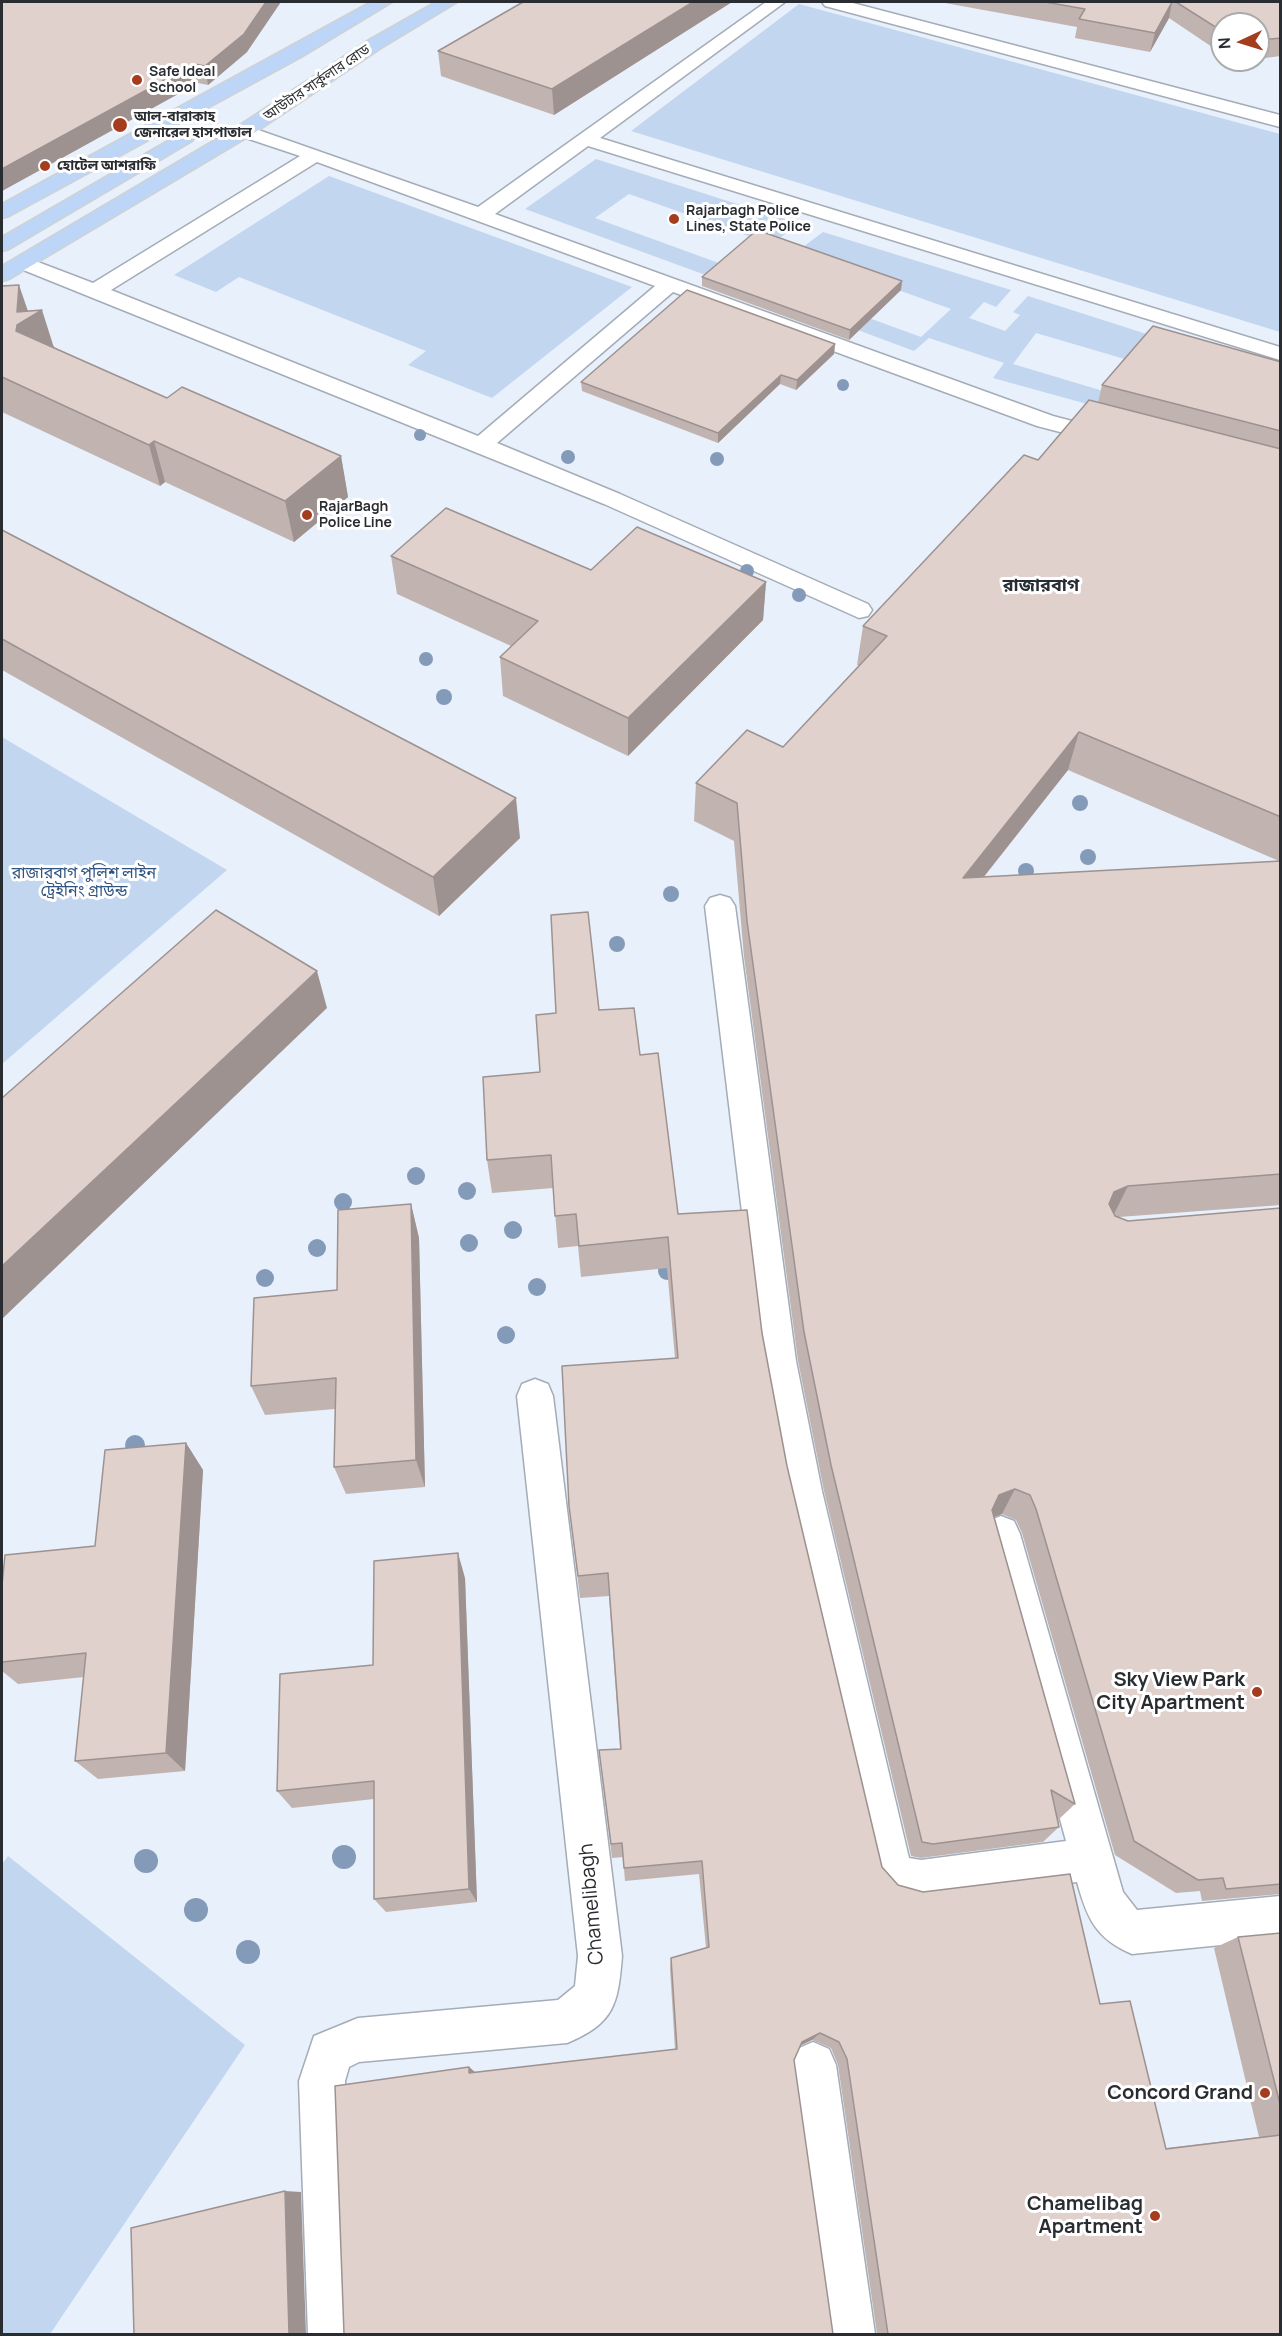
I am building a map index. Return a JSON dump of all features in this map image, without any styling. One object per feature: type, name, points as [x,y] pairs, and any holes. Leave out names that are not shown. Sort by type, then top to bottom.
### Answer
[{"type":"main road","points":[[2,212],[383,2]]},
{"type":"main road","name":"আউটার সার্কুলার রোড","points":[[2,275],[244,131],[375,44],[448,2]]},
{"type":"main road","points":[[234,107],[287,67],[294,53]]},
{"type":"main road","points":[[2,245],[199,128]]},
{"type":"street","points":[[480,215],[776,2]]},
{"type":"street","points":[[831,2],[1281,121]]},
{"type":"street","points":[[244,131],[671,283],[1045,421],[1134,445]]},
{"type":"street","points":[[584,139],[1281,354]]},
{"type":"street","points":[[95,291],[315,155]]},
{"type":"street","points":[[23,263],[481,444],[612,499],[859,610]]},
{"type":"street","points":[[481,444],[671,283]]},
{"type":"street","points":[[720,906],[778,1361],[803,1491],[891,1870],[902,1881],[921,1881],[1092,1859]]},
{"type":"street","name":"Chamelibagh","points":[[332,2334],[322,2081],[330,2052],[358,2040],[567,2021],[596,1997],[600,1956],[535,1396]]},
{"type":"street","points":[[1001,1534],[1109,1913],[1118,1925],[1132,1932],[1281,1918]]},
{"type":"street","points":[[813,2065],[851,2334]]},
{"type":"green space","points":[[799,4],[1280,134],[1280,332],[631,131]]},
{"type":"green space","points":[[596,159],[800,224],[771,244],[629,194],[595,218],[738,270],[722,281],[525,209]]},
{"type":"green space","points":[[329,176],[632,287],[492,398],[408,365],[426,351],[239,277],[216,292],[174,275]]},
{"type":"green space","points":[[823,232],[1011,290],[996,307],[984,302],[969,318],[1005,331],[1020,315],[1013,312],[1028,296],[1234,362],[1220,387],[1036,333],[1013,364],[1200,420],[1192,433],[993,378],[1004,363],[929,338],[914,351],[748,289],[762,279],[921,337],[951,309],[795,253]]},
{"type":"green space","name":"রাজারবাগ পুলিশ লাইন ট্রেইনিং গ্রাউন্ড","points":[[2,737],[227,870],[2,1064]]},
{"type":"green space","points":[[8,1856],[245,2045],[50,2334],[2,2334],[2,1864]]},
{"type":"building","points":[[2,2],[266,2],[244,34],[205,66],[194,64],[2,169]]},
{"type":"building","points":[[523,2],[693,2],[552,89],[438,51]]},
{"type":"building","points":[[1045,2],[1172,2],[1155,33],[1079,19],[1085,9]]},
{"type":"building","points":[[1176,2],[1281,2],[1281,38],[1270,39],[1270,12],[1210,12],[1210,24]]},
{"type":"building","points":[[757,230],[902,281],[850,330],[702,277]]},
{"type":"building","points":[[19,285],[17,312],[42,310],[17,325],[16,331],[167,398],[182,387],[341,456],[285,501],[154,441],[149,445],[2,377],[2,286]]},
{"type":"building","points":[[687,290],[835,344],[797,380],[781,375],[718,433],[581,382]]},
{"type":"building","points":[[1153,326],[1281,362],[1281,431],[1102,385]]},
{"type":"building","points":[[1089,400],[1281,449],[1281,817],[1079,732],[963,878],[1281,861],[1281,1174],[1128,1186],[1114,1192],[1109,1204],[1115,1216],[1128,1221],[1281,1208],[1281,1884],[1226,1889],[1223,1878],[1198,1880],[1134,1841],[1036,1509],[1030,1495],[1015,1489],[999,1495],[992,1510],[1075,1804],[1051,1790],[1059,1827],[933,1844],[922,1842],[831,1465],[804,1332],[747,921],[737,803],[696,783],[747,730],[783,747],[887,636],[863,626],[1024,455],[1038,460]]},
{"type":"building","points":[[446,508],[591,570],[637,527],[766,582],[628,718],[500,657],[538,621],[391,556]]},
{"type":"building","points":[[2,530],[516,798],[433,877],[2,639]]},
{"type":"building","points":[[216,910],[317,971],[2,1266],[2,1098]]},
{"type":"building","points":[[588,912],[599,1010],[634,1008],[640,1055],[658,1053],[678,1214],[747,1210],[762,1333],[787,1466],[882,1867],[898,1885],[923,1892],[1070,1874],[1100,2004],[1130,2001],[1166,2149],[1281,2135],[1281,2334],[888,2334],[847,2059],[839,2042],[820,2033],[802,2042],[794,2060],[833,2334],[344,2334],[335,2086],[469,2067],[469,2073],[677,2049],[671,1958],[709,1947],[702,1861],[624,1868],[622,1843],[611,1844],[599,1750],[621,1749],[608,1573],[578,1576],[569,1506],[562,1366],[678,1358],[668,1237],[579,1246],[576,1214],[555,1216],[551,1155],[487,1160],[483,1077],[540,1072],[536,1015],[556,1013],[551,915]]},
{"type":"building","points":[[411,1204],[416,1460],[334,1467],[336,1378],[251,1386],[254,1298],[337,1290],[338,1210]]},
{"type":"building","points":[[186,1443],[166,1753],[75,1761],[86,1653],[2,1662],[2,1585],[5,1555],[95,1546],[105,1450]]},
{"type":"building","points":[[458,1553],[469,1889],[374,1899],[374,1781],[277,1791],[280,1674],[373,1665],[374,1561]]},
{"type":"building","points":[[1281,1933],[1281,2108],[1238,1937]]},
{"type":"building","points":[[285,2191],[289,2334],[134,2334],[131,2228]]},
{"type":"place","name":"Safe Ideal School","points":[[137,80]]},
{"type":"place","name":"আল-বারাকাহ জেনারেল হাসপাতাল","points":[[120,125]]},
{"type":"place","name":"হোটেল আশরাফি","points":[[45,166]]},
{"type":"place","name":"Rajarbagh Police Lines, State Police","points":[[674,219]]},
{"type":"place","name":"RajarBagh Police Line","points":[[307,515]]},
{"type":"place","name":"Sky View Park City Apartment","points":[[1257,1692]]},
{"type":"place","name":"Concord Grand","points":[[1265,2093]]},
{"type":"place","name":"Chamelibag Apartment","points":[[1155,2216]]},
{"type":"district","name":"রাজারবাগ","points":[[1041,586]]}]
